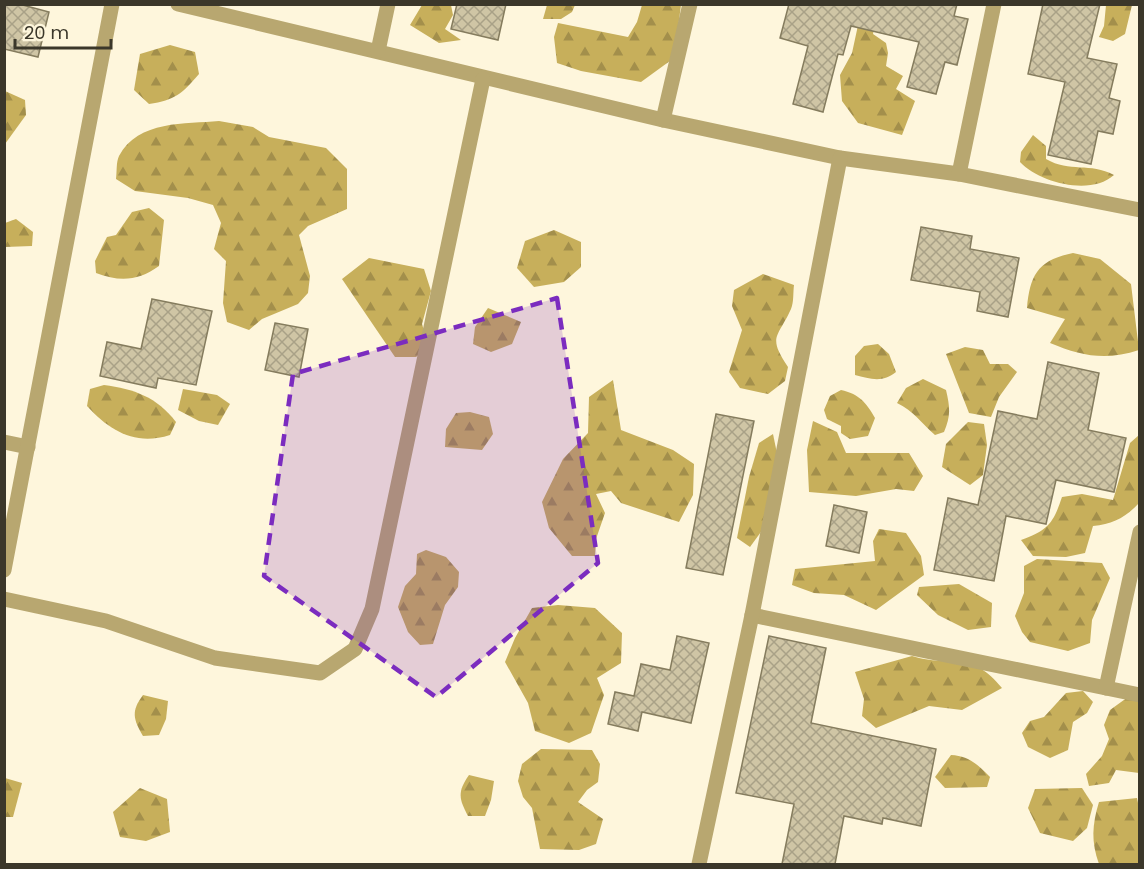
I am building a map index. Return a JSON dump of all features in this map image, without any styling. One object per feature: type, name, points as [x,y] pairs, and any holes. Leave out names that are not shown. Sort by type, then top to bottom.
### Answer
[{"type":"street","points":[[4,570],[112,4]]},
{"type":"street","points":[[178,4],[378,51],[483,79],[840,158],[959,174],[1140,210]]},
{"type":"street","points":[[378,51],[388,4]]},
{"type":"street","points":[[663,120],[690,4]]},
{"type":"street","points":[[959,174],[994,4]]},
{"type":"street","points":[[4,599],[106,621],[215,658],[320,673],[355,649],[372,609],[483,79]]},
{"type":"street","points":[[699,864],[752,615],[840,158]]},
{"type":"street","points":[[4,442],[28,447]]},
{"type":"street","points":[[1106,688],[1140,532]]},
{"type":"street","points":[[752,615],[1140,695]]},
{"type":"highlighted area","points":[[557,298],[598,563],[436,697],[264,576],[293,374]]},
{"type":"green space","points":[[547,4],[575,5],[572,12],[561,19],[543,19]]},
{"type":"green space","points":[[422,5],[451,5],[453,15],[445,29],[461,40],[439,43],[410,25]]},
{"type":"green space","points":[[642,5],[681,5],[674,58],[641,82],[581,71],[557,63],[554,37],[558,23],[628,37],[637,22]]},
{"type":"green space","points":[[1106,5],[1132,5],[1125,34],[1113,41],[1099,37],[1104,26]]},
{"type":"green space","points":[[860,16],[876,19],[873,34],[886,43],[888,53],[886,66],[903,76],[896,89],[915,101],[902,135],[858,123],[842,101],[840,75],[852,53]]},
{"type":"green space","points":[[170,45],[195,52],[199,74],[188,87],[177,95],[149,104],[134,90],[140,54]]},
{"type":"green space","points":[[5,91],[25,100],[26,115],[5,144]]},
{"type":"green space","points":[[219,121],[253,127],[269,137],[326,148],[347,169],[347,209],[308,226],[299,235],[310,276],[308,293],[298,304],[262,319],[249,330],[227,322],[223,303],[226,261],[214,249],[221,223],[213,205],[188,198],[135,191],[116,179],[119,156],[127,144],[138,136],[164,126]]},
{"type":"green space","points":[[1033,135],[1046,146],[1046,159],[1063,166],[1097,169],[1114,175],[1092,185],[1079,186],[1052,181],[1040,176],[1020,162],[1021,152]]},
{"type":"green space","points":[[149,208],[164,220],[159,266],[144,275],[121,279],[96,273],[95,261],[107,237],[116,235],[132,212]]},
{"type":"green space","points":[[16,219],[33,232],[32,246],[5,247],[5,223]]},
{"type":"green space","points":[[554,230],[581,242],[581,267],[564,282],[534,287],[517,268],[525,241]]},
{"type":"green space","points":[[1073,253],[1100,259],[1131,284],[1139,350],[1116,355],[1094,356],[1050,343],[1065,319],[1027,308],[1028,296],[1034,278],[1044,265],[1051,260]]},
{"type":"green space","points":[[369,258],[424,269],[431,291],[422,324],[429,347],[416,357],[395,357],[342,279]]},
{"type":"green space","points":[[763,274],[794,285],[792,306],[776,343],[788,367],[785,381],[768,394],[740,388],[729,372],[742,330],[732,306],[734,290]]},
{"type":"green space","points":[[488,308],[521,322],[512,344],[491,352],[473,344],[475,327]]},
{"type":"green space","points":[[878,344],[889,354],[896,372],[881,379],[855,375],[855,356],[864,346]]},
{"type":"green space","points":[[965,347],[983,350],[990,364],[1008,364],[1017,372],[999,397],[991,417],[969,413],[946,354]]},
{"type":"green space","points":[[923,379],[946,390],[948,421],[944,432],[935,435],[913,413],[897,403],[906,388]]},
{"type":"green space","points":[[613,380],[621,430],[673,450],[694,464],[693,495],[679,522],[621,503],[611,491],[596,494],[605,513],[596,539],[595,556],[572,556],[549,528],[542,502],[563,459],[588,433],[589,397]]},
{"type":"green space","points":[[104,385],[135,392],[161,406],[176,422],[170,435],[146,439],[134,437],[105,423],[87,406],[90,389]]},
{"type":"green space","points":[[183,389],[217,395],[230,404],[218,425],[199,421],[178,410]]},
{"type":"green space","points":[[841,390],[861,400],[875,418],[868,436],[850,439],[841,433],[841,426],[827,419],[824,410],[830,396]]},
{"type":"green space","points":[[470,412],[489,417],[493,434],[482,450],[445,447],[446,429],[456,413]]},
{"type":"green space","points":[[813,421],[837,432],[846,453],[909,453],[923,476],[914,491],[896,489],[856,496],[809,492],[807,450]]},
{"type":"green space","points":[[968,422],[984,424],[987,445],[983,475],[970,485],[942,467],[946,444]]},
{"type":"green space","points":[[773,434],[779,463],[766,525],[750,547],[737,538],[749,477],[759,443]]},
{"type":"green space","points":[[1139,435],[1139,503],[1129,513],[1118,519],[1107,524],[1093,526],[1085,553],[1066,557],[1033,556],[1021,540],[1038,533],[1048,525],[1056,514],[1062,497],[1082,494],[1113,500],[1130,443]]},
{"type":"green space","points":[[879,529],[906,533],[921,556],[924,575],[876,610],[844,595],[814,593],[792,585],[795,569],[875,561],[873,541]]},
{"type":"green space","points":[[426,550],[446,557],[459,572],[458,587],[445,605],[433,644],[420,645],[408,632],[398,607],[405,586],[416,574],[417,554]]},
{"type":"green space","points":[[1037,559],[1102,563],[1110,578],[1092,620],[1090,643],[1068,651],[1030,642],[1022,632],[1015,616],[1024,593],[1024,566]]},
{"type":"green space","points":[[959,584],[992,603],[991,627],[968,630],[938,615],[917,595],[919,587]]},
{"type":"green space","points":[[558,605],[595,608],[622,633],[621,663],[597,678],[604,695],[591,733],[569,743],[535,731],[528,703],[505,662],[532,608]]},
{"type":"green space","points":[[912,656],[971,665],[991,676],[1002,688],[962,710],[929,706],[876,728],[862,716],[864,699],[855,672]]},
{"type":"green space","points":[[1083,691],[1093,702],[1087,713],[1073,722],[1068,750],[1050,758],[1028,747],[1022,733],[1030,721],[1044,717],[1066,693]]},
{"type":"green space","points":[[143,695],[168,701],[166,719],[159,735],[143,736],[137,725],[135,711]]},
{"type":"green space","points":[[1128,697],[1139,700],[1139,773],[1116,770],[1109,783],[1089,786],[1086,774],[1102,756],[1109,739],[1104,725],[1110,710]]},
{"type":"green space","points":[[541,749],[592,750],[600,764],[598,782],[587,790],[578,802],[603,819],[596,844],[579,850],[540,849],[532,808],[523,797],[518,781],[522,764]]},
{"type":"green space","points":[[951,755],[968,759],[981,768],[990,777],[987,787],[945,788],[935,777]]},
{"type":"green space","points":[[469,775],[494,781],[491,800],[485,816],[468,816],[463,805],[461,791]]},
{"type":"green space","points":[[5,778],[22,783],[13,817],[5,817]]},
{"type":"green space","points":[[140,788],[167,799],[170,832],[146,841],[120,837],[113,812]]},
{"type":"green space","points":[[1082,788],[1093,805],[1087,828],[1073,841],[1040,833],[1028,808],[1035,789]]},
{"type":"green space","points":[[1137,798],[1140,813],[1139,864],[1099,864],[1093,833],[1099,802]]},
{"type":"building","points":[[4,4],[19,4],[49,12],[38,57],[4,49]]},
{"type":"building","points":[[457,4],[506,4],[498,40],[451,29]]},
{"type":"building","points":[[789,4],[957,4],[954,16],[968,19],[957,65],[945,62],[936,94],[907,87],[919,42],[851,26],[843,55],[838,54],[823,112],[793,104],[808,46],[780,38]]},
{"type":"building","points":[[1043,4],[1100,4],[1087,58],[1117,64],[1109,98],[1120,101],[1113,134],[1098,131],[1091,164],[1048,155],[1065,82],[1028,74]]},
{"type":"building","points":[[921,227],[972,236],[970,249],[1019,258],[1008,317],[977,311],[980,292],[911,280]]},
{"type":"building","points":[[152,299],[212,311],[196,385],[158,378],[156,388],[100,376],[107,342],[141,349]]},
{"type":"building","points":[[275,323],[308,329],[299,377],[265,370]]},
{"type":"building","points":[[1048,362],[1099,373],[1088,430],[1126,438],[1114,492],[1056,480],[1046,524],[1006,516],[994,581],[934,570],[948,498],[978,505],[998,411],[1037,419]]},
{"type":"building","points":[[716,414],[754,421],[723,575],[686,568]]},
{"type":"building","points":[[834,505],[867,512],[859,553],[826,546]]},
{"type":"building","points":[[677,636],[709,643],[691,723],[642,712],[638,731],[608,724],[615,692],[634,696],[641,664],[670,670]]},
{"type":"building","points":[[769,636],[826,648],[811,723],[936,749],[921,826],[883,818],[882,824],[844,816],[835,864],[782,864],[794,804],[736,793]]}]
